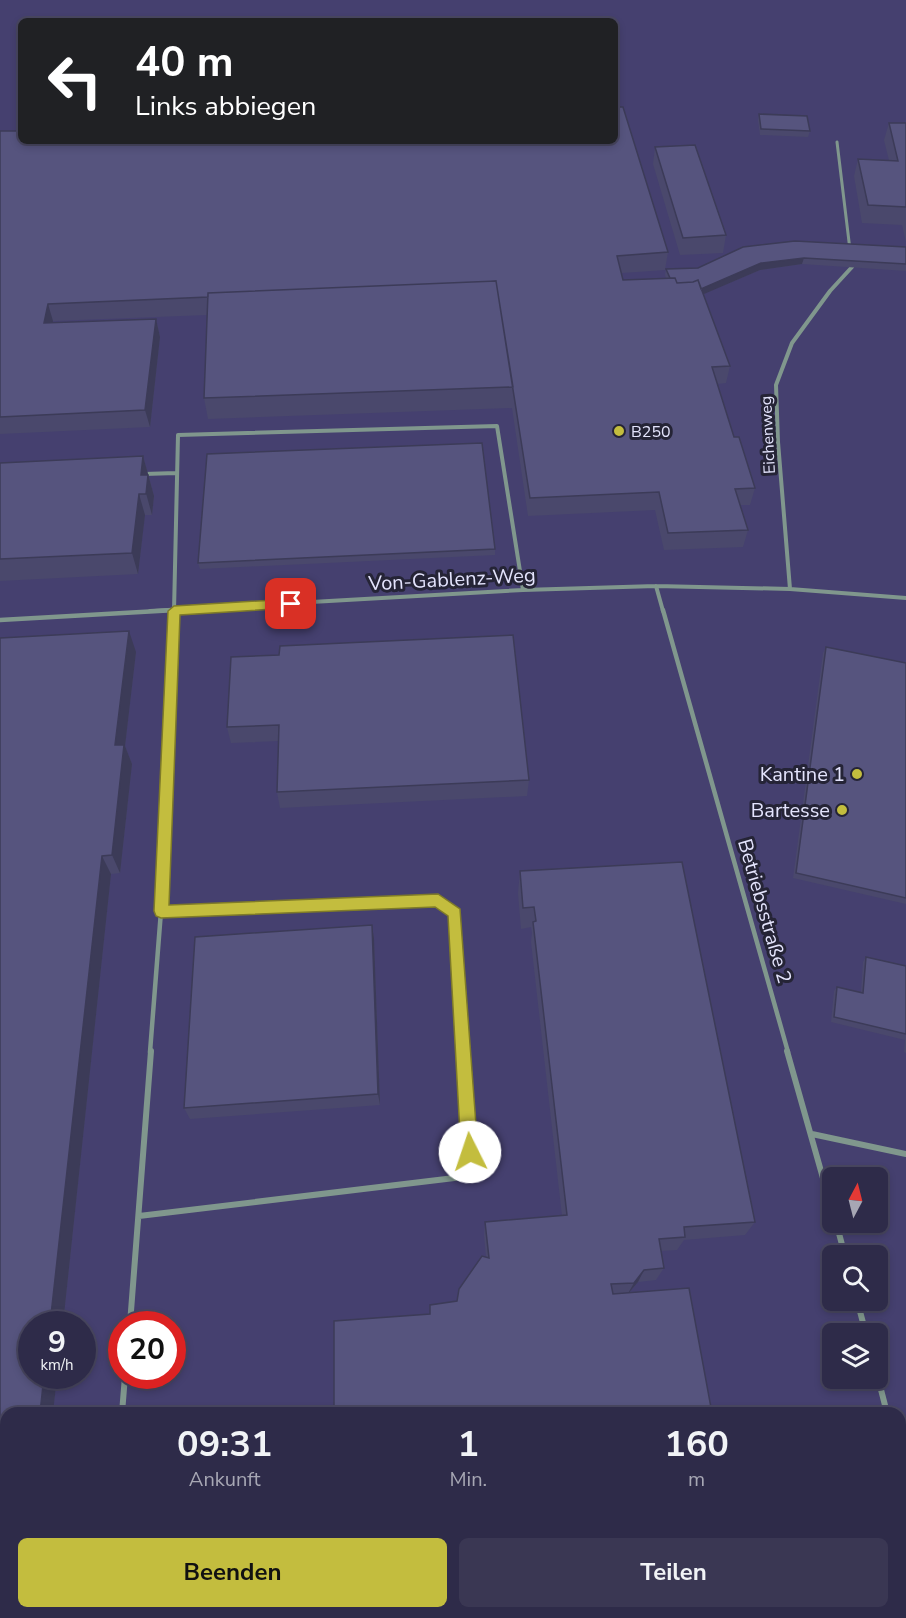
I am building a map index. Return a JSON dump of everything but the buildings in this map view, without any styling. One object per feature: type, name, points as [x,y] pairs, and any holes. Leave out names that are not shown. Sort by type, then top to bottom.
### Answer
[{"type":"lane","points":[[837,142],[850,251]]},
{"type":"lane","name":"Eichenweg","points":[[790,588],[778,442],[776,385],[792,343],[830,291],[852,267]]},
{"type":"lane","points":[[131,1311],[161,911],[174,611],[178,435],[497,426],[523,590]]},
{"type":"lane","points":[[141,474],[176,473]]},
{"type":"lane","name":"Von-Gablenz-Weg","points":[[0,620],[523,590],[656,586],[790,588],[906,598]]},
{"type":"lane","name":"Betriebsstraße 2","points":[[656,586],[822,1172]]},
{"type":"lane","points":[[139,1216],[471,1176],[455,913],[438,900],[161,911]]},
{"type":"lane","points":[[812,1134],[906,1154]]},
{"type":"lane","points":[[122,1407],[124,1389]]},
{"type":"lane","points":[[881,1389],[885,1407]]},
{"type":"shaded area","points":[[0,0],[906,0],[906,1407],[0,1407]]},
{"type":"place","name":"B250","points":[[619,431]]},
{"type":"place","name":"Kantine 1","points":[[857,774]]},
{"type":"place","name":"Bartesse","points":[[842,810]]},
{"type":"route","points":[[291,604],[174,611],[161,911],[438,900],[455,913],[470,1152]]}]
